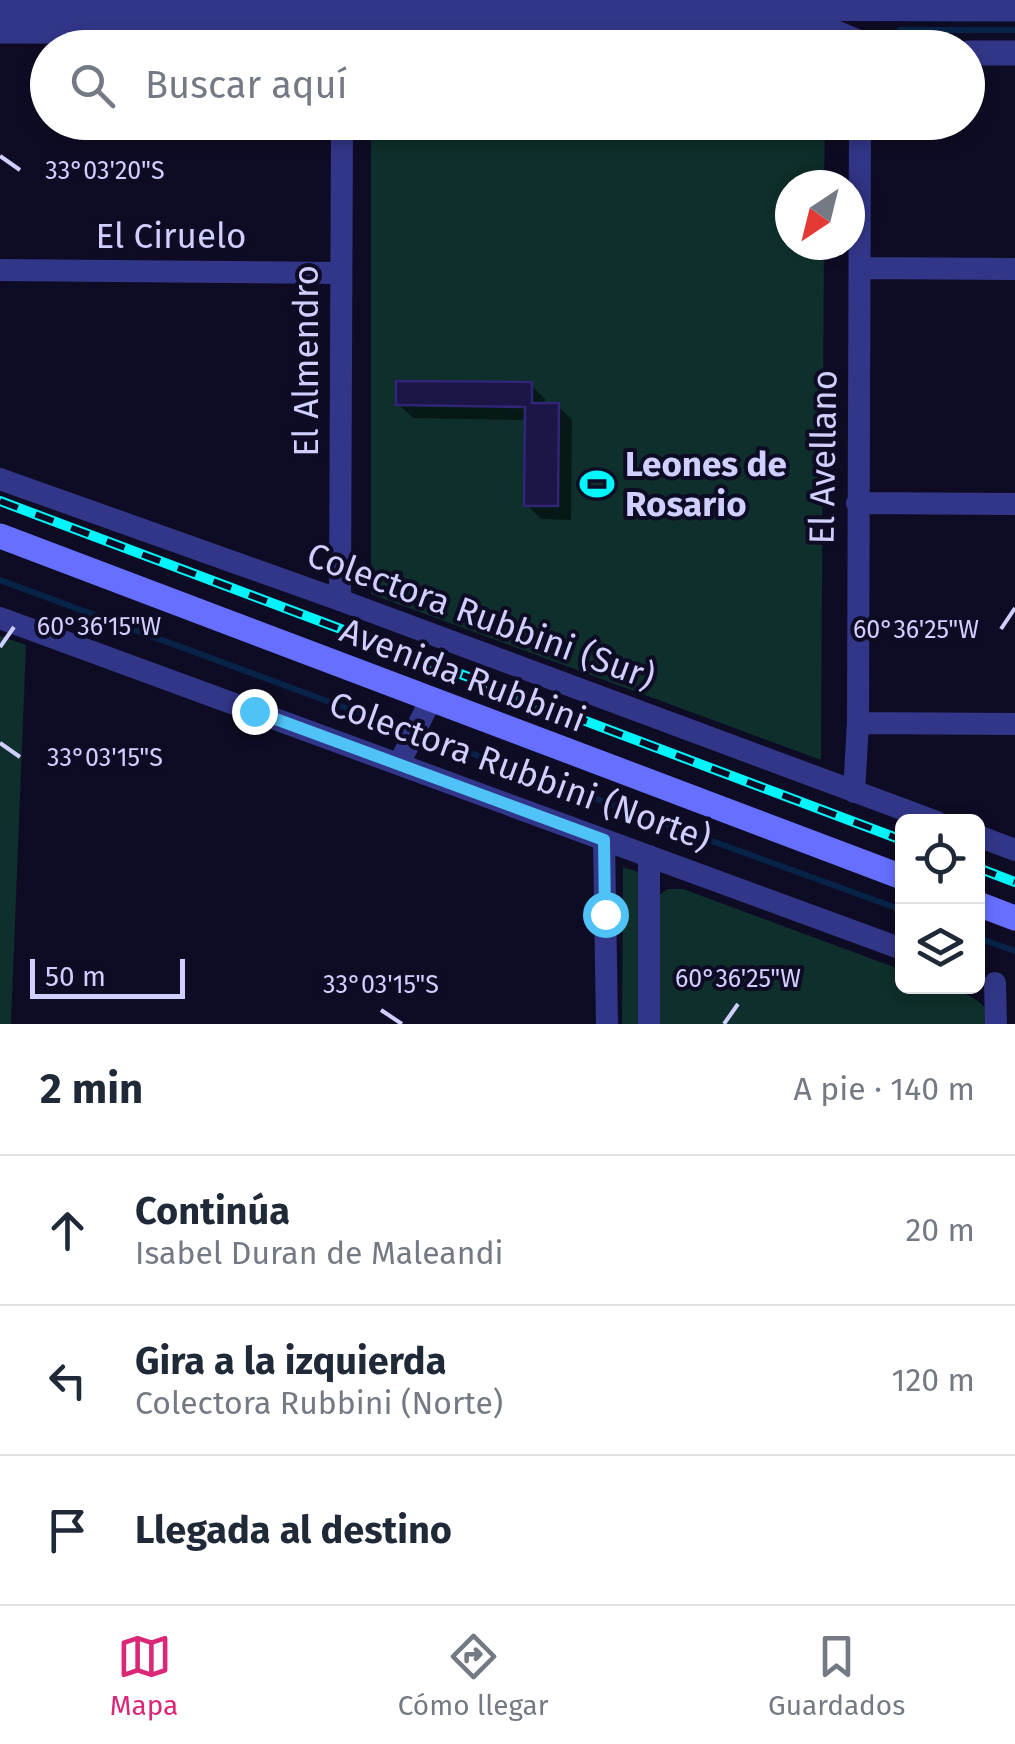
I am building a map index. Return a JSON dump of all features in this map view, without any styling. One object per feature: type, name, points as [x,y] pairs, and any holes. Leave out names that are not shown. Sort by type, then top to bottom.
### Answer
[{"type":"main road","name":"Avenida Rubbini","points":[[0,536],[895,874]]},
{"type":"main road","points":[[985,907],[1015,918]]},
{"type":"street","points":[[0,30],[861,4],[1015,10]]},
{"type":"street","points":[[861,4],[863,30]]},
{"type":"street","points":[[0,6],[342,21],[745,30]]},
{"type":"street","points":[[985,53],[1015,54]]},
{"type":"street","name":"El Almendro","points":[[340,600],[342,140]]},
{"type":"street","name":"El Avellano","points":[[854,792],[858,723],[860,140]]},
{"type":"street","points":[[860,268],[1015,269]]},
{"type":"street","name":"El Ciruelo","points":[[0,270],[341,273]]},
{"type":"street","name":"Colectora Rubbini (Sur)","points":[[0,479],[340,600],[915,814]]},
{"type":"street","points":[[857,502],[1015,504]]},
{"type":"street","name":"Colectora Rubbini (Norte)","points":[[0,618],[895,946]]},
{"type":"street","points":[[399,764],[431,699]]},
{"type":"street","points":[[858,723],[1015,724]]},
{"type":"street","points":[[985,839],[1015,850]]},
{"type":"street","points":[[604,840],[606,1024]]},
{"type":"street","points":[[648,856],[649,1024]]},
{"type":"street","points":[[996,984],[996,1024]]},
{"type":"green space","name":"Leones de Rosario","points":[[371,140],[825,140],[824,170],[775,170],[775,260],[824,260],[821,760],[371,594]]},
{"type":"green space","points":[[0,636],[26,645],[11,1024],[0,1024]]},
{"type":"green space","points":[[623,867],[641,873],[642,1024],[622,1024]]},
{"type":"green space","points":[[668,889],[683,889],[895,967],[895,994],[965,994],[990,1013],[990,1024],[655,1024],[658,896]]},
{"type":"building","points":[[396,381],[532,382],[532,403],[559,403],[558,506],[524,506],[525,407],[396,405]]},
{"type":"waterway","points":[[900,30],[1015,30]]},
{"type":"waterway","points":[[0,580],[400,728]]},
{"type":"waterway","points":[[429,738],[895,907]]},
{"type":"waterway","points":[[985,940],[1015,951]]},
{"type":"railway","points":[[0,501],[895,837]]},
{"type":"railway","points":[[985,871],[1015,882]]},
{"type":"place","name":"Leones de Rosario","points":[[597,484]]},
{"type":"route","points":[[254,711],[604,840],[605,914]]}]
